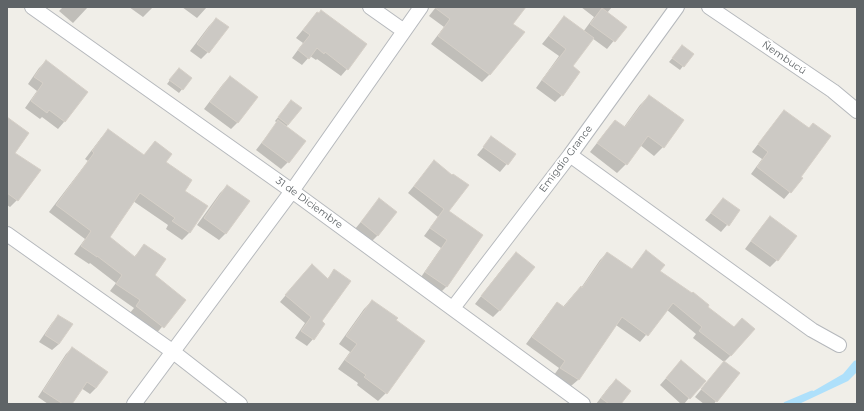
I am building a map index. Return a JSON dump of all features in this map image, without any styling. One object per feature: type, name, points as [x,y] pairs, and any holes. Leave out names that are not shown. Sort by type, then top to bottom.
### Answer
[{"type":"street","name":"31 de Diciembre","points":[[32,7],[292,190],[583,404]]},
{"type":"street","points":[[370,7],[404,31]]},
{"type":"street","points":[[134,404],[292,190],[421,7]]},
{"type":"street","name":"Emigdio Grance","points":[[453,308],[570,155],[677,7]]},
{"type":"street","name":"Ñembucú","points":[[709,7],[833,91],[857,111]]},
{"type":"street","points":[[570,155],[812,330],[839,345]]},
{"type":"street","points":[[7,234],[172,351],[240,404]]},
{"type":"water","points":[[857,360],[857,372],[848,381],[799,404],[791,404],[843,374],[854,361]]},
{"type":"building","points":[[434,7],[526,7],[513,24],[525,32],[490,75],[438,36],[450,19]]},
{"type":"building","points":[[602,8],[627,27],[615,42],[590,24]]},
{"type":"building","points":[[321,10],[367,44],[348,70],[325,52],[324,54],[317,48],[309,59],[298,50],[310,35],[303,30],[317,12],[319,13]]},
{"type":"building","points":[[564,16],[594,38],[573,66],[580,72],[563,96],[542,80],[566,49],[549,36]]},
{"type":"building","points":[[216,18],[229,27],[209,53],[197,44]]},
{"type":"building","points":[[682,45],[694,54],[684,67],[672,58]]},
{"type":"building","points":[[46,60],[88,92],[65,122],[49,110],[47,113],[31,101],[43,83],[34,77]]},
{"type":"building","points":[[179,68],[192,78],[183,90],[169,80]]},
{"type":"building","points":[[230,76],[258,97],[238,123],[210,102]]},
{"type":"building","points":[[649,95],[684,120],[664,148],[648,136],[627,165],[597,143],[615,120],[625,127]]},
{"type":"building","points":[[291,100],[302,108],[288,125],[278,117]]},
{"type":"building","points":[[784,110],[809,128],[813,123],[831,136],[801,177],[803,178],[791,193],[757,167],[768,152],[758,144]]},
{"type":"building","points":[[7,117],[29,133],[15,153],[41,170],[18,201],[7,193]]},
{"type":"building","points":[[278,120],[306,141],[289,163],[262,143]]},
{"type":"building","points":[[108,129],[144,155],[155,141],[172,154],[166,162],[192,180],[185,191],[208,206],[190,233],[172,221],[175,218],[140,193],[110,237],[135,257],[144,244],[166,259],[155,275],[186,300],[164,328],[136,306],[140,300],[116,284],[122,275],[81,246],[91,231],[56,205],[94,153],[92,151]]},
{"type":"building","points":[[491,136],[516,154],[508,165],[483,147]]},
{"type":"building","points":[[434,160],[452,175],[453,174],[469,185],[449,211],[483,235],[447,287],[425,272],[447,240],[430,228],[444,209],[414,186]]},
{"type":"building","points":[[227,185],[250,201],[226,234],[204,218]]},
{"type":"building","points":[[379,198],[397,212],[378,236],[361,222]]},
{"type":"building","points":[[723,198],[740,210],[729,226],[711,213]]},
{"type":"building","points":[[770,216],[797,236],[778,261],[751,241]]},
{"type":"building","points":[[646,250],[665,265],[660,271],[692,293],[693,292],[709,305],[708,307],[734,327],[742,318],[755,329],[731,356],[699,331],[702,327],[673,303],[648,336],[622,317],[579,380],[560,368],[565,361],[532,337],[557,302],[564,307],[581,286],[582,288],[607,252],[632,269]]},
{"type":"building","points":[[516,252],[535,267],[500,311],[481,296]]},
{"type":"building","points":[[312,264],[328,279],[334,269],[351,281],[322,321],[325,324],[314,340],[301,331],[311,317],[285,295]]},
{"type":"building","points":[[372,300],[398,318],[396,320],[425,341],[387,394],[364,377],[366,375],[345,360],[357,344],[346,336]]},
{"type":"building","points":[[58,315],[73,324],[59,344],[45,335]]},
{"type":"building","points":[[72,347],[108,372],[96,388],[87,382],[72,404],[63,404],[43,391]]},
{"type":"building","points":[[681,360],[706,381],[690,399],[666,378]]},
{"type":"building","points":[[724,361],[740,373],[717,402],[701,389]]},
{"type":"building","points":[[616,379],[631,391],[621,404],[609,404],[601,398]]},
{"type":"waterway","points":[[786,404],[812,393]]}]
